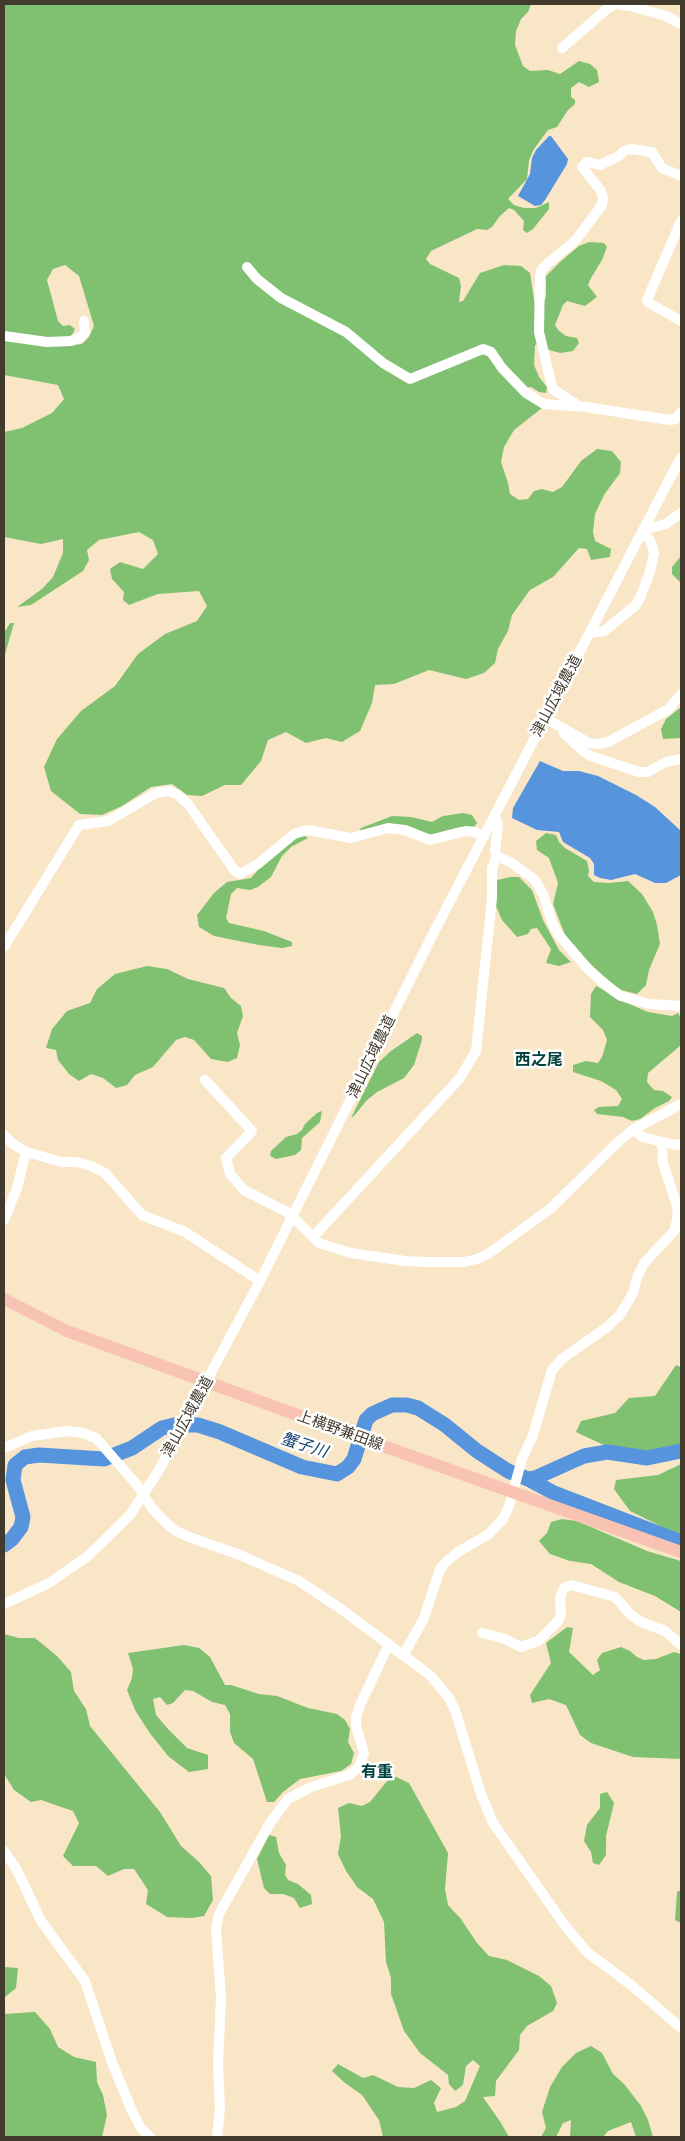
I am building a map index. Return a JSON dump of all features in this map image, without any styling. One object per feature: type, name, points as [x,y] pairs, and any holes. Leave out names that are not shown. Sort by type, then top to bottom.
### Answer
[{"type":"main road","name":"上横野兼田線","points":[[4,1300],[68,1330],[360,1438],[681,1552]]},
{"type":"street","points":[[562,48],[608,8],[616,4],[639,8],[681,24]]},
{"type":"street","points":[[577,406],[554,390],[550,383],[539,332],[539,286],[541,271],[576,240],[602,205],[603,198],[600,192],[582,166],[587,162],[600,165],[630,149],[652,152],[662,168],[681,176]]},
{"type":"street","points":[[681,222],[647,300],[649,303],[681,321]]},
{"type":"street","points":[[247,267],[256,279],[281,298],[346,332],[382,363],[404,376],[414,378],[483,348],[487,349],[514,382],[534,399],[551,406],[577,406],[670,420],[676,419],[681,412]]},
{"type":"street","points":[[4,336],[48,342],[71,341],[81,337],[85,332],[84,321]]},
{"type":"street","name":"津山広域農道","points":[[4,1604],[49,1583],[82,1561],[120,1526],[144,1495],[208,1382],[293,1217],[434,932],[548,719],[681,457]]},
{"type":"street","points":[[590,633],[604,631],[636,605],[640,598],[650,572],[654,552],[644,529],[666,524],[681,513]]},
{"type":"street","points":[[548,719],[589,743],[598,744],[608,742],[670,709],[681,694]]},
{"type":"street","points":[[548,719],[584,752],[639,772],[648,772],[666,762],[681,759]]},
{"type":"street","points":[[4,946],[78,825],[108,821],[156,793],[169,791],[178,795],[188,804],[235,871],[240,874],[258,864],[294,834],[307,830],[351,838],[388,828],[397,828],[430,840],[466,831],[475,832],[484,837]]},
{"type":"street","points":[[313,1237],[454,1084],[476,1051],[491,907],[492,868],[497,856],[495,851],[498,824],[495,817]]},
{"type":"street","points":[[497,856],[517,866],[535,880],[543,894],[558,934],[581,962],[612,990],[621,996],[649,1004],[681,1006]]},
{"type":"street","points":[[205,1080],[252,1131],[226,1158],[230,1174],[244,1190],[293,1217],[319,1243],[351,1253],[405,1261],[464,1262],[477,1259],[512,1238],[550,1209],[606,1152],[634,1130],[681,1104]]},
{"type":"street","points":[[634,1130],[642,1137],[676,1145],[681,1144]]},
{"type":"street","points":[[4,1135],[13,1144],[26,1152],[62,1162],[76,1162],[106,1173],[142,1215],[185,1232],[260,1281]]},
{"type":"street","points":[[404,1654],[424,1618],[440,1569],[458,1552],[489,1534],[503,1519],[533,1434],[552,1370],[563,1358],[606,1328],[620,1314],[634,1292],[637,1278],[644,1263],[675,1230],[678,1213],[663,1163],[662,1142]]},
{"type":"street","points":[[4,1220],[17,1188],[26,1152]]},
{"type":"street","points":[[4,1448],[32,1436],[68,1431],[83,1433],[96,1438],[166,1523],[176,1531],[240,1555],[299,1581],[404,1654],[431,1676],[456,1710],[481,1794],[493,1823],[576,1940],[588,1953],[655,2004],[681,2028]]},
{"type":"street","points":[[482,1633],[505,1639],[521,1647],[538,1642],[558,1621],[561,1614],[560,1597],[564,1588],[571,1585],[615,1597],[639,1621],[665,1631],[681,1645]]},
{"type":"street","points":[[217,2137],[220,2109],[218,2064],[221,1998],[216,1929],[219,1914],[270,1823],[288,1799],[311,1787],[349,1776],[359,1767],[364,1753],[356,1726],[356,1717],[389,1644]]},
{"type":"street","points":[[4,1850],[18,1870],[41,1921],[85,1981],[113,2065],[132,2111],[141,2128],[150,2137]]},
{"type":"green space","points":[[4,4],[531,4],[516,31],[515,45],[523,66],[530,71],[548,70],[560,74],[579,61],[590,64],[597,70],[599,82],[589,87],[579,82],[571,88],[571,97],[575,100],[575,104],[568,110],[557,127],[548,130],[534,149],[529,160],[527,179],[508,199],[514,205],[524,208],[536,208],[549,202],[549,209],[533,229],[527,233],[523,230],[524,221],[514,210],[509,208],[492,227],[487,230],[477,229],[431,251],[426,259],[430,264],[459,278],[461,286],[459,302],[463,301],[480,273],[504,265],[521,266],[530,273],[535,306],[542,305],[546,297],[546,276],[579,246],[589,242],[604,243],[607,247],[588,285],[597,297],[585,306],[567,301],[563,305],[555,325],[566,336],[577,338],[579,343],[573,351],[560,353],[549,350],[542,343],[535,345],[534,365],[539,377],[547,387],[546,393],[539,392],[531,387],[524,388],[542,408],[514,430],[504,447],[501,462],[510,494],[519,500],[528,499],[534,491],[542,489],[553,492],[562,487],[581,461],[597,449],[612,451],[621,462],[620,473],[604,495],[595,514],[593,532],[595,541],[611,549],[610,557],[591,560],[587,549],[579,548],[553,577],[530,590],[512,615],[508,631],[498,649],[495,663],[484,673],[466,679],[429,670],[394,684],[375,685],[372,703],[360,731],[342,742],[326,738],[306,743],[286,732],[268,740],[261,761],[241,785],[225,785],[202,796],[187,795],[172,784],[151,787],[122,806],[102,815],[80,814],[51,791],[44,767],[57,739],[81,711],[115,686],[138,654],[165,634],[197,621],[207,606],[199,591],[158,594],[129,605],[123,600],[124,592],[112,579],[110,569],[120,562],[143,569],[158,554],[153,540],[139,532],[99,540],[87,550],[89,560],[83,571],[31,605],[17,607],[42,589],[53,577],[63,553],[63,539],[41,544],[4,537],[4,432],[22,428],[52,413],[64,399],[58,385],[4,375]],"holes":[[[65,265],[79,276],[94,326],[89,337],[82,344],[65,346],[61,342],[72,335],[75,329],[70,325],[63,326],[58,321],[47,280],[53,269]]]},
{"type":"green space","points":[[681,556],[681,583],[672,574],[672,567]]},
{"type":"green space","points":[[10,623],[14,623],[4,658],[4,633]]},
{"type":"green space","points":[[681,707],[681,738],[663,739],[661,729],[666,719]]},
{"type":"green space","points":[[463,813],[472,815],[477,823],[473,828],[460,827],[425,836],[409,828],[359,832],[361,828],[392,816],[411,817],[432,822],[443,816]]},
{"type":"green space","points":[[546,833],[556,835],[559,842],[565,848],[587,861],[588,876],[594,882],[628,881],[642,894],[653,912],[660,944],[649,970],[646,985],[637,994],[621,990],[603,976],[577,951],[565,935],[553,904],[558,883],[549,858],[537,850],[536,841]]},
{"type":"green space","points":[[303,835],[308,838],[291,847],[282,856],[271,877],[258,887],[250,890],[237,888],[231,894],[226,918],[229,923],[264,931],[292,942],[292,946],[282,948],[214,936],[199,927],[197,915],[214,893],[227,882],[251,878],[265,862],[294,838]]},
{"type":"green space","points":[[519,877],[532,890],[543,920],[559,950],[571,962],[559,966],[546,963],[551,949],[537,928],[531,929],[528,934],[517,937],[502,920],[495,904],[497,880]]},
{"type":"green space","points":[[147,966],[167,969],[188,979],[224,988],[231,998],[241,1006],[243,1016],[237,1033],[240,1045],[237,1058],[228,1062],[211,1059],[194,1040],[185,1037],[176,1040],[153,1067],[135,1075],[127,1085],[116,1088],[103,1078],[91,1074],[79,1081],[69,1074],[58,1060],[56,1050],[46,1048],[52,1029],[67,1011],[90,1003],[97,989],[115,974]]},
{"type":"green space","points":[[596,986],[648,1012],[672,1016],[678,1013],[681,1018],[681,1045],[648,1073],[647,1082],[654,1090],[663,1091],[672,1097],[669,1101],[640,1119],[632,1121],[623,1117],[597,1114],[594,1110],[599,1107],[618,1106],[622,1099],[616,1090],[601,1081],[573,1072],[573,1065],[586,1061],[598,1063],[602,1057],[607,1040],[603,1030],[590,1017],[591,994]]},
{"type":"green space","points":[[417,1033],[422,1036],[422,1040],[414,1065],[404,1078],[377,1092],[351,1118],[379,1062]]},
{"type":"green space","points":[[322,1111],[320,1122],[302,1138],[301,1150],[295,1155],[276,1159],[270,1156],[271,1151],[286,1137],[297,1134],[305,1124]]},
{"type":"green space","points":[[676,1365],[681,1367],[681,1447],[641,1452],[610,1448],[576,1432],[581,1421],[615,1413],[629,1398],[655,1396]]},
{"type":"green space","points":[[681,1464],[681,1536],[630,1511],[614,1489],[616,1480],[658,1475]]},
{"type":"green space","points":[[562,1519],[577,1521],[647,1551],[681,1561],[681,1612],[655,1596],[619,1582],[591,1564],[570,1561],[550,1554],[539,1541],[547,1533],[551,1522]]},
{"type":"green space","points":[[567,1627],[573,1628],[569,1652],[593,1675],[600,1670],[597,1660],[602,1653],[621,1647],[644,1660],[656,1659],[674,1652],[681,1654],[681,1759],[633,1757],[591,1743],[580,1735],[566,1705],[549,1699],[532,1703],[530,1695],[551,1663],[546,1643]]},
{"type":"green space","points":[[4,1634],[19,1638],[35,1638],[57,1656],[71,1672],[74,1691],[86,1709],[90,1726],[160,1812],[181,1846],[211,1876],[213,1900],[204,1916],[192,1918],[167,1917],[146,1904],[148,1890],[134,1869],[124,1869],[108,1876],[96,1866],[73,1866],[63,1856],[79,1823],[73,1811],[41,1800],[31,1802],[14,1790],[4,1774]]},
{"type":"green space","points":[[184,1645],[199,1648],[210,1657],[225,1685],[231,1685],[259,1694],[277,1696],[308,1708],[337,1714],[345,1720],[350,1729],[348,1742],[354,1753],[351,1764],[341,1771],[300,1779],[283,1792],[274,1802],[267,1802],[253,1759],[234,1743],[230,1732],[230,1714],[225,1705],[212,1702],[193,1691],[185,1690],[173,1703],[167,1705],[160,1697],[153,1699],[156,1715],[168,1729],[187,1748],[208,1755],[208,1769],[189,1772],[168,1756],[149,1732],[135,1710],[127,1690],[132,1678],[133,1669],[128,1653]]},
{"type":"green space","points":[[392,1775],[409,1783],[448,1853],[445,1889],[448,1905],[489,1956],[507,1960],[539,1976],[551,1986],[557,2003],[553,2011],[527,2026],[520,2035],[519,2050],[496,2081],[495,2096],[483,2097],[509,2137],[383,2137],[379,2120],[362,2095],[332,2071],[338,2064],[363,2078],[373,2075],[398,2087],[414,2088],[431,2080],[441,2088],[434,2103],[437,2112],[456,2107],[465,2101],[480,2066],[473,2060],[466,2066],[463,2085],[455,2091],[449,2084],[448,2075],[420,2053],[404,2031],[391,1994],[391,1978],[386,1962],[384,1922],[373,1899],[357,1887],[346,1871],[338,1854],[341,1836],[338,1808],[349,1803],[362,1806],[370,1802]]},
{"type":"green space","points":[[607,1792],[614,1803],[606,1836],[606,1855],[599,1865],[593,1863],[591,1852],[584,1841],[587,1825],[600,1808],[600,1794]]},
{"type":"green space","points":[[269,1835],[276,1837],[279,1853],[286,1865],[285,1875],[288,1880],[298,1884],[311,1895],[312,1904],[300,1908],[294,1898],[283,1894],[270,1894],[264,1888],[257,1859]]},
{"type":"green space","points":[[681,1890],[681,1923],[675,1920],[677,1892]]},
{"type":"green space","points":[[4,1967],[18,1968],[16,1988],[4,1998]]},
{"type":"green space","points":[[35,2012],[50,2029],[58,2047],[74,2057],[96,2062],[97,2082],[103,2095],[107,2115],[102,2137],[4,2137],[4,2014]]},
{"type":"green space","points":[[591,2046],[602,2053],[613,2074],[625,2085],[641,2106],[653,2137],[636,2137],[631,2122],[608,2131],[603,2137],[570,2137],[571,2120],[563,2123],[556,2137],[541,2137],[546,2128],[542,2112],[550,2087],[562,2067],[576,2053]]},
{"type":"water","points":[[551,136],[568,159],[567,164],[545,200],[541,205],[535,206],[518,196],[530,174],[532,158],[536,150]]},
{"type":"water","points":[[540,761],[563,771],[579,771],[598,776],[655,807],[681,831],[681,875],[666,883],[655,883],[635,874],[611,880],[600,878],[594,875],[594,864],[590,858],[563,842],[559,832],[537,830],[512,818],[513,808]]},
{"type":"waterway","name":"蟹子川","points":[[4,1545],[12,1539],[21,1527],[23,1517],[13,1480],[15,1465],[25,1457],[39,1455],[104,1459],[132,1448],[162,1428],[174,1425],[198,1425],[220,1432],[302,1467],[337,1474],[348,1467],[354,1459],[366,1420],[372,1414],[392,1405],[407,1405],[418,1408],[445,1425],[477,1451],[508,1471],[528,1479],[535,1478],[584,1456],[607,1452],[647,1458],[681,1451]]},
{"type":"waterway","points":[[528,1479],[554,1493],[681,1542]]},
{"type":"district","name":"西之尾","points":[[539,1061]]},
{"type":"district","name":"有重","points":[[377,1773]]}]
